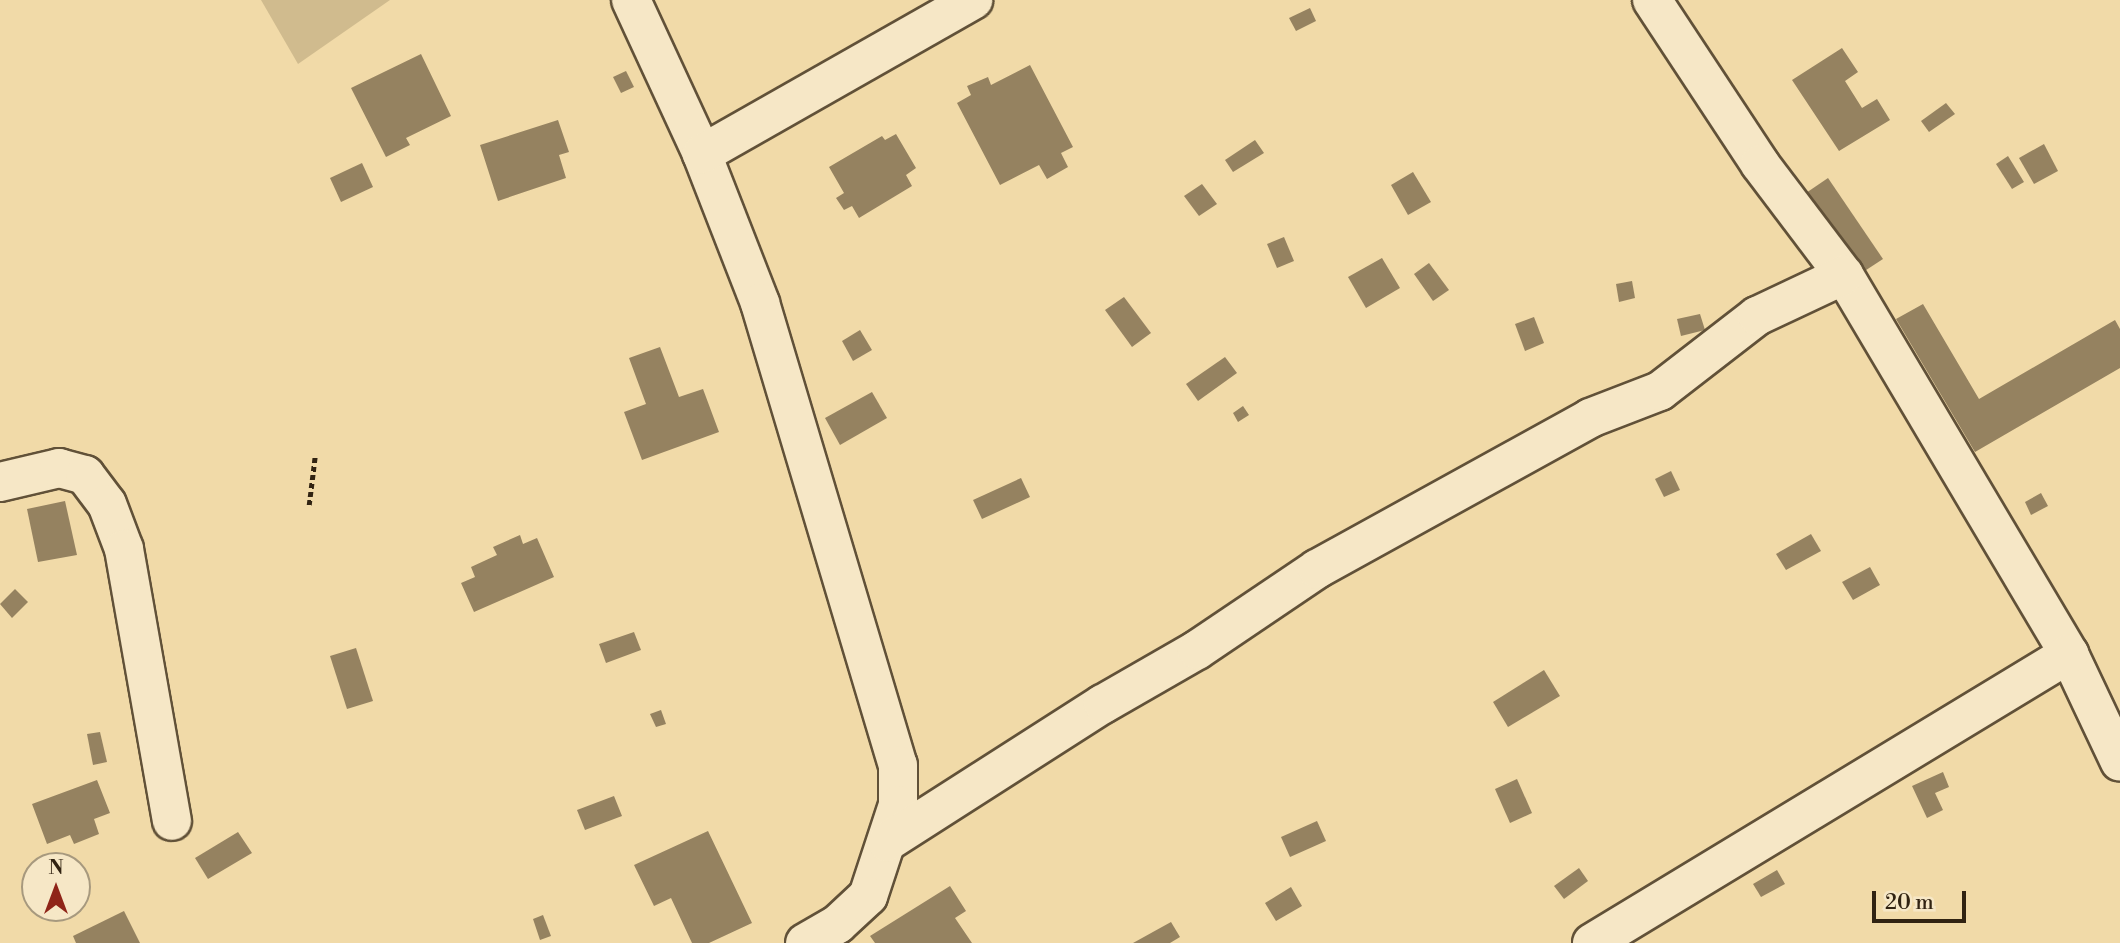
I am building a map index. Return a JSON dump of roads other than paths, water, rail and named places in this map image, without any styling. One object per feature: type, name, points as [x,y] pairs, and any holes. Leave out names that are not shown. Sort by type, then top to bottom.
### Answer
[{"type":"street","points":[[631,0],[702,154],[761,303],[898,765],[898,805],[868,896],[838,924],[804,943]]},
{"type":"street","points":[[702,154],[973,0]]},
{"type":"street","points":[[1652,0],[1760,164],[1844,275],[2069,654],[2120,762]]},
{"type":"street","points":[[887,842],[1103,704],[1197,650],[1317,569],[1590,418],[1660,391],[1757,316],[1844,275]]},
{"type":"street","points":[[0,482],[59,468],[85,475],[107,504],[124,549],[172,821]]},
{"type":"street","points":[[1592,943],[2069,654]]}]
